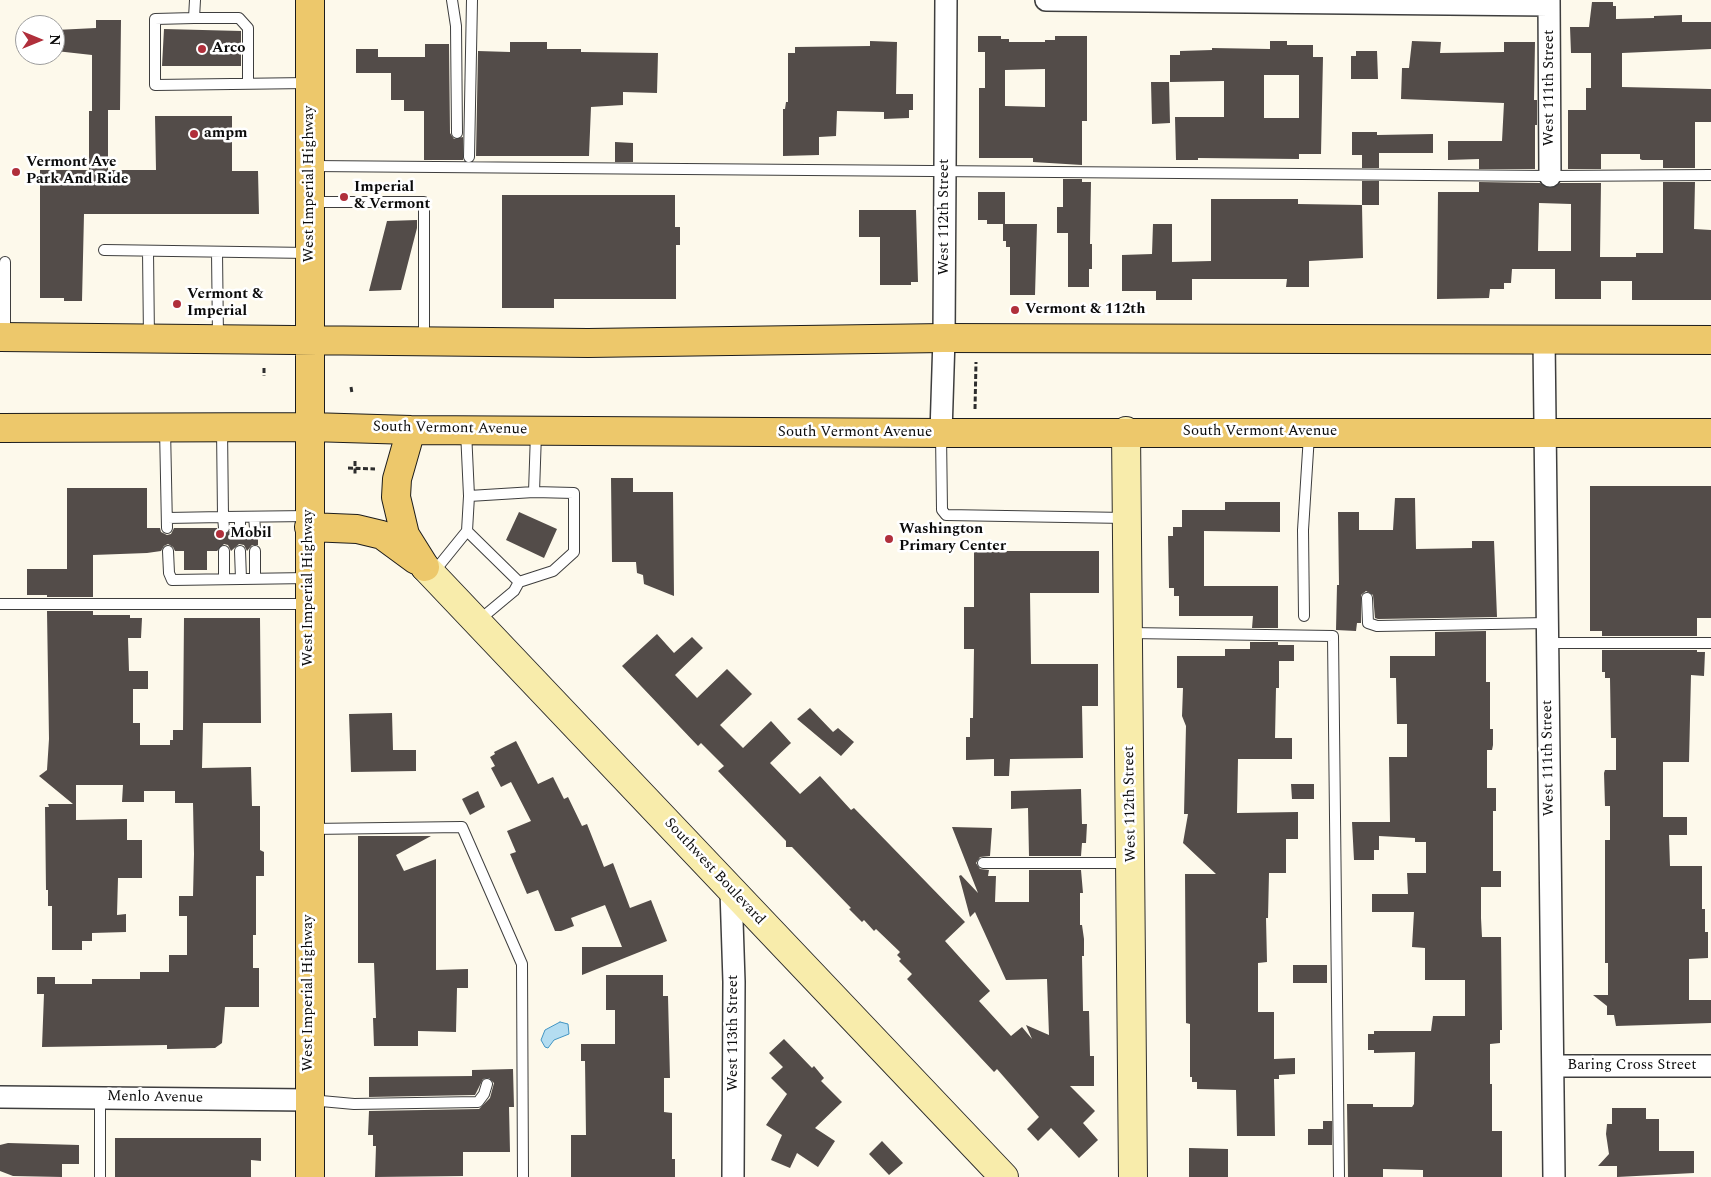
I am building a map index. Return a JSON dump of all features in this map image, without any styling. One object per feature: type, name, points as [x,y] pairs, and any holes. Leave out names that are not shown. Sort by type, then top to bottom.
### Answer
[{"type":"main road","name":"West Imperial Highway","points":[[310,0],[310,1177]]},
{"type":"main road","points":[[3,337],[310,342],[588,343],[944,338],[1711,340]]},
{"type":"main road","name":"South Vermont Avenue","points":[[0,428],[310,426],[411,430],[941,433],[1126,431],[1711,432]]},
{"type":"main road","points":[[411,430],[397,479],[396,497],[406,535],[429,571]]},
{"type":"main road","points":[[309,522],[357,529],[382,535],[429,571]]},
{"type":"street","name":"West 112th Street","points":[[941,433],[944,338],[946,0]]},
{"type":"street","points":[[1046,0],[1550,2]]},
{"type":"street","name":"West 111th Street","points":[[1550,2],[1550,176]]},
{"type":"street","name":"West 111th Street","points":[[1544,339],[1554,1177]]},
{"type":"street","name":"West 112th Street","points":[[1126,431],[1133,1177]]},
{"type":"street","name":"Southwest Boulevard","points":[[429,571],[1004,1177]]},
{"type":"street","name":"West 113th Street","points":[[731,890],[734,982],[733,1177]]},
{"type":"street","name":"Baring Cross Street","points":[[1553,1066],[1711,1066]]},
{"type":"street","name":"Menlo Avenue","points":[[0,1096],[309,1100]]},
{"type":"lane","points":[[194,18],[195,0]]},
{"type":"lane","points":[[452,0],[456,26],[457,133]]},
{"type":"lane","points":[[469,157],[472,0]]},
{"type":"lane","points":[[248,84],[248,28],[239,18],[155,19],[155,85],[248,84],[310,83]]},
{"type":"lane","points":[[311,166],[1550,176],[1711,175]]},
{"type":"lane","points":[[310,202],[424,202],[424,342]]},
{"type":"lane","points":[[104,250],[310,253]]},
{"type":"lane","points":[[148,251],[149,340]]},
{"type":"lane","points":[[217,252],[218,340]]},
{"type":"lane","points":[[3,337],[5,262]]},
{"type":"lane","points":[[165,427],[167,523],[223,522],[240,517],[309,522]]},
{"type":"lane","points":[[222,427],[223,522]]},
{"type":"lane","points":[[429,571],[467,531],[469,496],[466,430]]},
{"type":"lane","points":[[534,492],[536,431]]},
{"type":"lane","points":[[1304,616],[1303,530],[1310,432]]},
{"type":"lane","points":[[941,433],[942,510],[946,515],[1128,518]]},
{"type":"lane","points":[[469,496],[534,492],[574,493],[574,552],[554,571],[519,582],[514,591],[477,622]]},
{"type":"lane","points":[[240,517],[240,528]]},
{"type":"lane","points":[[254,517],[255,528]]},
{"type":"lane","points":[[467,531],[519,582]]},
{"type":"lane","points":[[168,551],[169,573],[172,580],[256,579],[310,591]]},
{"type":"lane","points":[[224,551],[224,579]]},
{"type":"lane","points":[[240,551],[241,579]]},
{"type":"lane","points":[[255,551],[256,579]]},
{"type":"lane","points":[[0,604],[310,591]]},
{"type":"lane","points":[[1367,598],[1368,623],[1377,626],[1548,633],[1711,643]]},
{"type":"lane","points":[[1129,633],[1333,636],[1339,1177]]},
{"type":"lane","points":[[309,829],[462,827],[522,964],[523,1177]]},
{"type":"lane","points":[[983,863],[1131,863]]},
{"type":"lane","points":[[309,1100],[354,1104],[478,1102],[484,1094],[486,1084]]},
{"type":"lane","points":[[100,1098],[100,1177]]},
{"type":"path","points":[[975,409],[976,356]]},
{"type":"path","points":[[264,368],[264,376]]},
{"type":"path","points":[[351,387],[352,393]]},
{"type":"path","points":[[355,461],[355,474]]},
{"type":"path","points":[[348,468],[379,470]]},
{"type":"water","points":[[560,1022],[568,1024],[569,1034],[554,1040],[548,1048],[545,1047],[541,1040],[545,1030]]},
{"type":"building","points":[[1592,2],[1613,2],[1613,6],[1616,6],[1616,19],[1682,15],[1682,22],[1711,22],[1711,49],[1622,53],[1622,87],[1711,89],[1711,122],[1695,122],[1695,168],[1663,168],[1663,160],[1642,160],[1640,159],[1640,154],[1601,154],[1601,169],[1568,169],[1568,110],[1586,110],[1586,88],[1591,88],[1591,53],[1571,53],[1570,27],[1589,27]]},
{"type":"building","points":[[96,20],[121,20],[120,110],[108,110],[108,170],[156,170],[155,116],[232,116],[232,171],[258,171],[259,214],[84,214],[82,301],[64,301],[64,298],[40,298],[40,170],[89,170],[89,111],[92,111],[92,55],[65,52],[65,30],[96,28]]},
{"type":"building","name":"Arco","points":[[164,29],[241,31],[241,66],[162,66]]},
{"type":"building","points":[[978,36],[1001,36],[1001,39],[1009,39],[1009,42],[1045,42],[1045,40],[1055,40],[1055,36],[1087,36],[1087,121],[1082,121],[1082,165],[1033,162],[1033,158],[979,158],[979,88],[985,88],[985,52],[978,52]],"holes":[[[1045,69],[1045,107],[1005,106],[1005,70]]]},
{"type":"building","points":[[870,41],[897,42],[896,94],[913,94],[913,110],[909,110],[909,118],[884,119],[884,112],[837,111],[836,136],[819,137],[819,155],[783,156],[783,109],[785,109],[786,102],[788,102],[788,53],[795,53],[795,47],[870,46]]},
{"type":"building","points":[[1270,41],[1287,41],[1287,45],[1313,45],[1313,57],[1323,57],[1321,154],[1299,154],[1299,159],[1198,158],[1198,160],[1176,160],[1175,117],[1224,117],[1224,81],[1170,82],[1170,55],[1180,55],[1180,51],[1212,50],[1212,48],[1270,49]],"holes":[[[1264,75],[1299,75],[1299,118],[1264,118]]]},
{"type":"building","points":[[1412,41],[1441,42],[1440,53],[1504,52],[1504,42],[1535,42],[1534,100],[1537,100],[1537,125],[1535,125],[1535,169],[1479,169],[1479,159],[1448,160],[1448,141],[1502,141],[1504,103],[1401,99],[1402,68],[1409,68]]},
{"type":"building","points":[[510,42],[547,42],[547,49],[581,49],[581,52],[658,53],[657,93],[623,92],[623,105],[591,107],[589,156],[476,156],[478,51],[510,52]]},
{"type":"building","points":[[425,44],[449,44],[450,133],[454,139],[463,137],[463,160],[424,160],[424,111],[404,111],[404,100],[391,100],[391,73],[356,73],[356,49],[378,49],[378,57],[425,57]]},
{"type":"building","points":[[1356,51],[1377,51],[1378,79],[1351,79],[1351,56],[1356,56]]},
{"type":"building","points":[[1151,82],[1169,82],[1170,123],[1152,124]]},
{"type":"building","points":[[1352,132],[1377,132],[1377,135],[1433,134],[1433,153],[1379,153],[1379,168],[1362,168],[1362,155],[1352,155]]},
{"type":"building","points":[[615,142],[633,143],[633,162],[615,162]]},
{"type":"building","points":[[1063,179],[1082,179],[1082,182],[1091,182],[1090,244],[1092,244],[1092,269],[1089,269],[1089,287],[1068,287],[1068,233],[1057,233],[1057,207],[1063,207]]},
{"type":"building","points":[[1362,181],[1379,181],[1379,205],[1362,205]]},
{"type":"building","points":[[1479,182],[1540,183],[1550,188],[1560,183],[1601,183],[1600,257],[1636,257],[1636,253],[1663,253],[1663,182],[1695,182],[1694,229],[1711,230],[1711,300],[1632,300],[1632,281],[1601,281],[1601,299],[1555,299],[1555,269],[1512,269],[1511,283],[1504,283],[1504,289],[1490,289],[1489,298],[1437,299],[1438,192],[1479,192]],"holes":[[[1539,203],[1571,204],[1571,251],[1538,251]]]},
{"type":"building","points":[[978,192],[1005,192],[1005,224],[987,224],[987,220],[978,220]]},
{"type":"building","points":[[502,195],[675,195],[675,227],[680,227],[680,245],[676,245],[676,299],[554,299],[554,308],[502,308]]},
{"type":"building","points":[[1211,199],[1298,199],[1298,204],[1362,205],[1363,258],[1309,261],[1309,287],[1286,287],[1287,279],[1192,279],[1192,300],[1156,300],[1156,291],[1122,291],[1122,255],[1152,254],[1153,224],[1172,224],[1172,262],[1211,261]]},
{"type":"building","points":[[859,210],[916,210],[918,282],[911,282],[911,285],[880,285],[880,237],[859,237]]},
{"type":"building","points":[[417,220],[417,228],[401,290],[369,291],[387,221]]},
{"type":"building","points":[[1003,224],[1037,224],[1035,295],[1010,295],[1010,247],[1006,247],[1006,241],[1003,241]]},
{"type":"building","points":[[611,478],[633,478],[633,492],[673,492],[674,596],[644,584],[643,575],[637,573],[636,562],[612,562]]},
{"type":"building","points":[[1590,486],[1711,486],[1711,618],[1697,618],[1697,636],[1602,636],[1602,631],[1590,631]]},
{"type":"building","points":[[67,488],[147,488],[147,528],[160,528],[161,532],[167,535],[171,534],[174,528],[217,528],[224,535],[233,528],[236,534],[240,535],[248,528],[252,534],[258,534],[258,545],[252,545],[247,551],[244,545],[239,544],[231,551],[228,545],[224,544],[217,551],[207,551],[207,570],[184,570],[184,551],[175,551],[168,544],[161,551],[93,555],[93,597],[27,595],[27,569],[67,569]]},
{"type":"building","points":[[1395,498],[1415,498],[1416,549],[1472,548],[1472,541],[1494,541],[1497,617],[1378,619],[1375,618],[1373,595],[1366,591],[1361,595],[1361,623],[1357,623],[1356,631],[1336,630],[1337,585],[1339,585],[1338,512],[1359,512],[1359,530],[1393,530]]},
{"type":"building","points":[[1225,502],[1280,502],[1280,532],[1204,531],[1204,586],[1278,586],[1278,628],[1252,628],[1253,616],[1179,616],[1179,596],[1174,596],[1174,588],[1169,588],[1168,536],[1173,536],[1173,527],[1182,527],[1182,510],[1225,510]]},
{"type":"building","points":[[519,512],[557,529],[544,558],[506,540]]},
{"type":"building","points":[[974,551],[1099,551],[1099,593],[1030,593],[1031,664],[1098,664],[1098,706],[1082,706],[1083,758],[1010,759],[1009,776],[994,776],[994,759],[966,760],[966,737],[970,737],[970,718],[973,718],[974,649],[964,649],[964,607],[974,607]]},
{"type":"building","points":[[47,611],[93,611],[93,615],[130,615],[130,618],[142,618],[141,638],[128,638],[129,671],[148,671],[148,689],[133,689],[133,723],[140,723],[140,745],[170,745],[170,740],[173,740],[173,730],[183,730],[184,618],[260,618],[261,723],[203,723],[202,768],[251,767],[252,806],[260,806],[260,850],[264,852],[264,876],[256,876],[256,935],[253,935],[253,968],[259,968],[259,1007],[225,1007],[222,1043],[215,1048],[167,1049],[167,1045],[42,1047],[44,994],[37,994],[37,977],[55,977],[55,984],[92,984],[92,979],[140,979],[140,972],[169,972],[169,955],[187,955],[187,916],[179,916],[179,896],[193,896],[194,854],[193,803],[175,803],[175,791],[144,791],[144,802],[122,802],[123,785],[76,785],[76,820],[127,819],[127,840],[142,840],[142,878],[118,878],[117,915],[126,914],[126,932],[92,933],[92,941],[82,941],[82,950],[52,950],[52,906],[48,906],[48,890],[46,890],[45,807],[49,807],[48,804],[73,804],[39,776],[47,770],[49,739]]},
{"type":"building","points":[[1486,631],[1486,682],[1490,682],[1490,729],[1493,729],[1492,750],[1487,750],[1487,788],[1496,788],[1496,811],[1493,811],[1493,871],[1501,871],[1501,887],[1481,887],[1481,918],[1482,937],[1501,937],[1502,1030],[1500,1030],[1500,1043],[1490,1044],[1490,1084],[1492,1084],[1492,1131],[1502,1131],[1502,1177],[1423,1177],[1423,1170],[1383,1169],[1383,1177],[1348,1177],[1347,1104],[1373,1104],[1373,1107],[1412,1107],[1414,1104],[1415,1052],[1374,1053],[1374,1050],[1368,1050],[1368,1034],[1374,1034],[1374,1031],[1431,1031],[1433,1016],[1465,1016],[1465,980],[1425,980],[1425,948],[1412,947],[1414,912],[1372,912],[1372,894],[1408,894],[1407,873],[1426,873],[1426,842],[1415,842],[1415,838],[1379,836],[1379,850],[1374,850],[1374,860],[1354,860],[1352,822],[1390,822],[1389,757],[1407,757],[1407,724],[1397,724],[1396,678],[1390,678],[1390,656],[1435,656],[1435,632]]},
{"type":"building","points":[[657,634],[674,653],[692,637],[703,648],[675,675],[697,698],[727,669],[752,694],[720,725],[743,748],[771,721],[791,743],[770,763],[800,794],[820,776],[851,810],[854,808],[965,922],[945,941],[990,991],[979,1001],[1011,1036],[1022,1027],[1032,1039],[1026,1025],[1049,1035],[1047,979],[1006,980],[975,912],[970,917],[959,876],[961,875],[978,893],[952,827],[992,828],[990,856],[980,857],[976,863],[980,869],[989,870],[988,876],[996,876],[995,902],[1029,902],[1029,870],[1081,870],[1083,893],[1080,893],[1080,925],[1082,925],[1084,939],[1084,956],[1082,956],[1083,1011],[1089,1011],[1090,1056],[1094,1056],[1094,1086],[1070,1086],[1095,1111],[1083,1123],[1098,1140],[1079,1158],[1051,1128],[1038,1141],[1027,1129],[1039,1117],[997,1069],[994,1072],[907,979],[912,974],[899,961],[901,959],[897,955],[900,952],[876,929],[874,931],[864,920],[862,922],[849,909],[851,908],[792,847],[786,847],[786,841],[718,771],[724,766],[701,743],[698,746],[622,666]]},
{"type":"building","points":[[1250,642],[1278,642],[1278,645],[1294,645],[1294,661],[1279,661],[1279,688],[1276,688],[1275,738],[1292,738],[1292,759],[1238,759],[1237,813],[1298,812],[1298,839],[1286,839],[1286,873],[1269,873],[1268,918],[1266,918],[1267,962],[1258,963],[1258,1012],[1274,1012],[1274,1059],[1295,1058],[1295,1074],[1279,1075],[1279,1079],[1274,1079],[1275,1136],[1237,1136],[1236,1090],[1197,1089],[1197,1082],[1192,1082],[1192,1077],[1190,1077],[1190,1024],[1186,1023],[1185,874],[1216,874],[1183,843],[1188,814],[1184,814],[1186,726],[1182,716],[1183,688],[1177,688],[1177,656],[1225,656],[1225,649],[1250,649]]},
{"type":"building","points":[[1602,650],[1697,650],[1697,652],[1705,652],[1704,676],[1691,675],[1689,762],[1663,762],[1663,817],[1687,817],[1687,835],[1669,835],[1670,866],[1702,866],[1702,909],[1705,909],[1705,932],[1708,932],[1708,958],[1689,959],[1689,1000],[1711,1000],[1711,1023],[1616,1026],[1614,1015],[1607,1015],[1607,1006],[1593,995],[1608,995],[1608,963],[1605,963],[1605,840],[1610,840],[1610,806],[1605,806],[1604,773],[1605,770],[1616,770],[1616,738],[1611,738],[1610,678],[1605,678],[1605,672],[1602,672]]},
{"type":"building","points":[[810,708],[833,732],[838,728],[854,742],[841,756],[797,719]]},
{"type":"building","points":[[392,713],[393,750],[416,750],[416,771],[351,772],[349,714]]},
{"type":"building","points":[[516,741],[538,784],[553,777],[564,799],[568,797],[582,826],[587,824],[604,867],[613,863],[630,908],[651,900],[667,941],[582,975],[582,947],[622,947],[605,905],[571,918],[574,926],[561,931],[555,931],[538,890],[527,894],[510,854],[516,852],[507,831],[531,821],[511,782],[501,787],[491,768],[495,766],[490,757],[495,754],[494,752]]},
{"type":"building","points":[[1291,784],[1314,784],[1314,799],[1292,799]]},
{"type":"building","points":[[1081,789],[1082,824],[1087,824],[1086,843],[1082,843],[1081,856],[1029,856],[1028,808],[1011,809],[1011,791]]},
{"type":"building","points":[[478,791],[485,807],[470,815],[462,799]]},
{"type":"building","points":[[358,836],[431,836],[396,855],[404,871],[436,859],[436,970],[468,969],[468,988],[457,988],[456,1032],[418,1031],[418,1046],[374,1046],[373,1018],[376,1018],[374,963],[358,963]]},
{"type":"building","points":[[1293,965],[1327,965],[1327,983],[1293,983]]},
{"type":"building","points":[[606,975],[663,975],[663,996],[668,996],[670,1078],[664,1078],[664,1112],[672,1113],[672,1159],[675,1159],[675,1177],[571,1177],[571,1135],[586,1135],[585,1061],[581,1061],[581,1044],[615,1044],[615,1010],[606,1010]]},
{"type":"building","points":[[784,1039],[812,1068],[814,1066],[824,1078],[821,1081],[842,1102],[815,1128],[835,1141],[818,1167],[797,1153],[790,1168],[771,1160],[782,1135],[766,1125],[787,1094],[771,1078],[783,1067],[769,1053]]},
{"type":"building","points":[[513,1069],[514,1107],[509,1107],[510,1152],[463,1152],[463,1176],[375,1177],[376,1146],[373,1146],[373,1135],[368,1135],[369,1111],[479,1109],[490,1098],[494,1083],[489,1078],[483,1079],[475,1095],[369,1097],[369,1077],[472,1076],[472,1070]]},
{"type":"building","points":[[1612,1108],[1646,1108],[1646,1119],[1659,1119],[1659,1151],[1694,1151],[1694,1173],[1617,1177],[1617,1166],[1598,1166],[1609,1154],[1606,1134],[1607,1124],[1612,1124]]},
{"type":"building","points":[[1323,1121],[1332,1121],[1332,1145],[1308,1145],[1308,1129],[1323,1129]]},
{"type":"building","points":[[115,1138],[261,1138],[261,1161],[251,1160],[251,1177],[115,1177]]},
{"type":"building","points":[[882,1141],[903,1163],[889,1175],[869,1154]]},
{"type":"building","points":[[8,1143],[79,1145],[79,1164],[62,1164],[62,1177],[13,1176],[0,1171],[0,1145]]},
{"type":"building","points":[[1189,1148],[1228,1149],[1228,1177],[1189,1177]]},
{"type":"place","name":"Arco","points":[[202,49]]},
{"type":"place","name":"ampm","points":[[194,134]]},
{"type":"place","name":"Vermont Ave Park And Ride","points":[[16,172]]},
{"type":"place","name":"Imperial & Vermont","points":[[344,197]]},
{"type":"place","name":"Vermont & Imperial","points":[[177,304]]},
{"type":"place","name":"Vermont & 112th","points":[[1015,310]]},
{"type":"place","name":"Mobil","points":[[220,534]]},
{"type":"place","name":"Washington Primary Center","points":[[889,539]]}]
